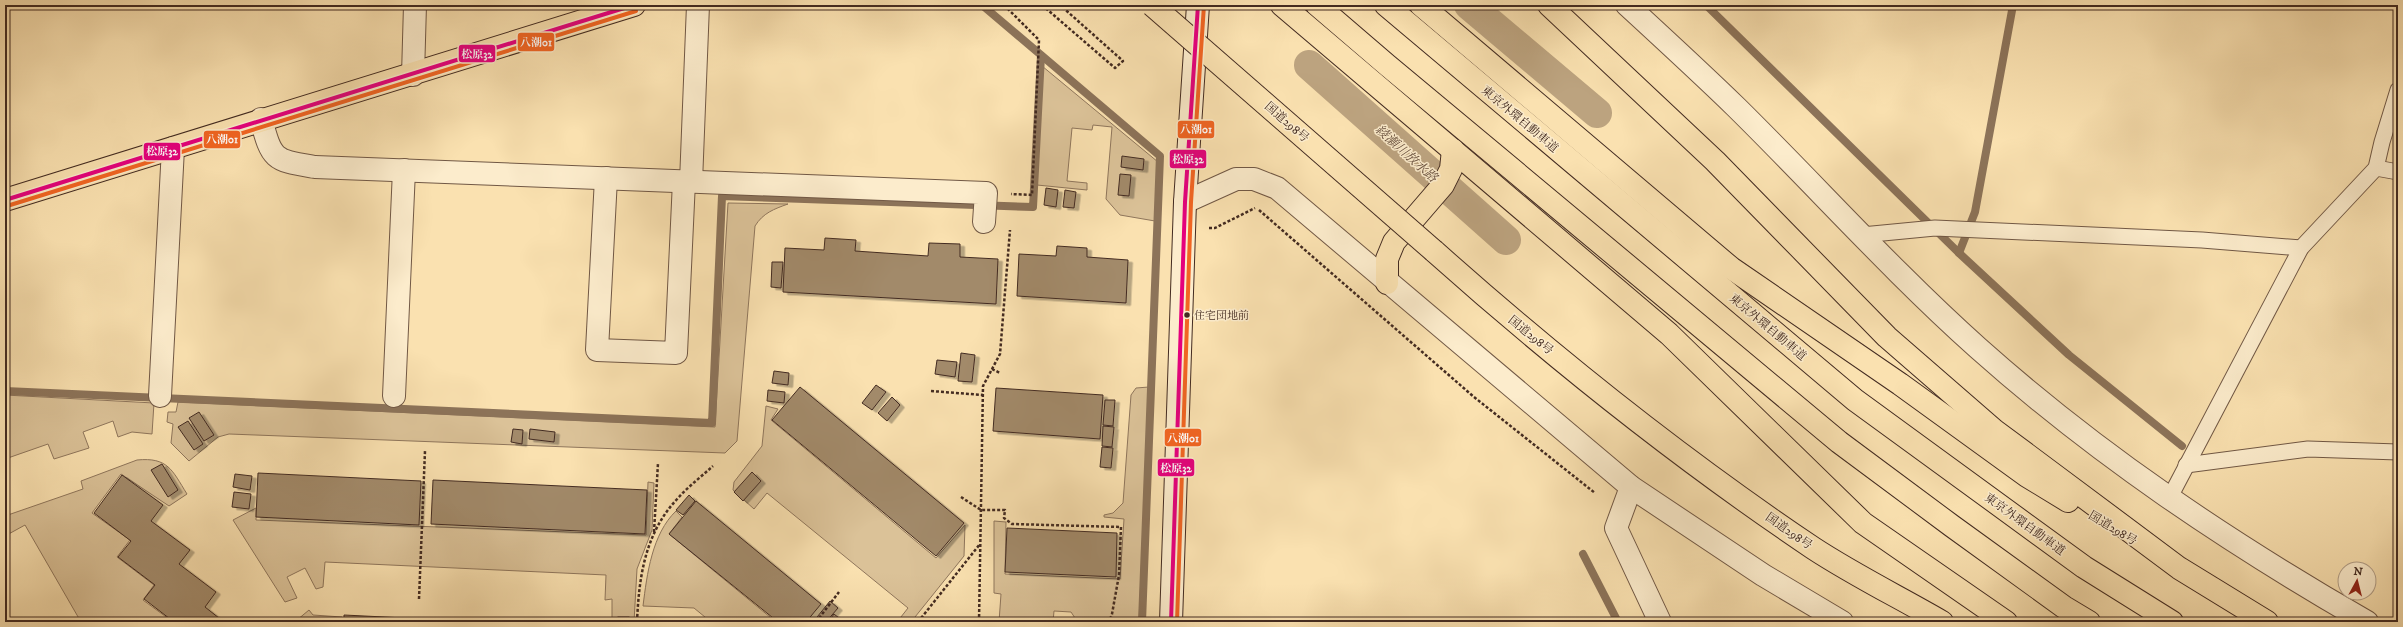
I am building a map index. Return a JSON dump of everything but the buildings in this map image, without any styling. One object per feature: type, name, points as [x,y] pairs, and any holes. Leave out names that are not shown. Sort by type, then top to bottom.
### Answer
[{"type":"main road","points":[[5,200],[261,119],[413,75],[634,5]]},
{"type":"main road","name":"国道298号","points":[[1152,5],[1515,323],[1681,456],[1814,548],[1942,622]]},
{"type":"main road","points":[[1282,5],[1669,334],[1863,523],[2006,622]]},
{"type":"main road","points":[[1317,5],[1839,442],[2008,566],[2089,622]]},
{"type":"main road","name":"東京外環自動車道","points":[[1386,5],[1856,400],[2084,568],[2172,622]]},
{"type":"main road","name":"国道298号","points":[[1421,5],[1731,268],[1900,384],[2027,476],[2267,622]]},
{"type":"main road","name":"国道298号","points":[[1550,5],[1715,161],[1887,338],[1994,430],[2178,568]]},
{"type":"main road","points":[[1387,283],[1387,259],[1394,242],[1443,185],[1451,169],[1453,150]]},
{"type":"street","points":[[413,75],[415,5]]},
{"type":"street","points":[[606,178],[597,350],[676,353],[698,5]]},
{"type":"street","points":[[1171,622],[1186,202],[1198,5]]},
{"type":"street","points":[[1627,5],[1737,108],[1862,235],[1978,348],[2092,441],[2168,499],[2273,568],[2367,622]]},
{"type":"street","points":[[261,119],[268,146],[282,161],[315,167],[986,193],[984,222]]},
{"type":"street","points":[[160,396],[173,148]]},
{"type":"street","points":[[394,396],[404,170]]},
{"type":"street","points":[[1186,202],[1236,179],[1254,179],[1277,188],[1387,283],[1631,487],[1763,575],[1842,622]]},
{"type":"street","points":[[1631,487],[1616,528],[1660,622]]},
{"type":"lane","points":[[2168,499],[2301,248],[2376,168],[2382,142],[2398,90]]},
{"type":"lane","points":[[2376,168],[2398,172]]},
{"type":"lane","points":[[1862,235],[1935,228],[2202,240],[2301,248]]},
{"type":"lane","points":[[2186,465],[2308,449],[2398,452]]},
{"type":"path","points":[[986,193],[1032,195],[1039,40],[1004,5]]},
{"type":"path","points":[[1042,5],[1115,68],[1123,61],[1060,5]]},
{"type":"path","points":[[1185,231],[1215,228],[1257,208],[1474,397],[1621,513]]},
{"type":"path","points":[[979,622],[983,386],[1000,354],[1010,223]]},
{"type":"path","points":[[992,369],[1000,373]]},
{"type":"path","points":[[931,391],[983,395]]},
{"type":"path","points":[[419,599],[424,451]]},
{"type":"path","points":[[654,533],[658,463]]},
{"type":"path","points":[[637,622],[643,564],[654,533],[678,497],[713,466]]},
{"type":"path","points":[[961,497],[981,510],[1005,510],[1004,518],[1012,524],[1121,527],[1119,576],[1112,614],[1108,622]]},
{"type":"path","points":[[918,622],[981,543]]},
{"type":"path","points":[[816,622],[839,592]]},
{"type":"shaded area","points":[[1042,66],[1158,162],[1155,221],[1120,215],[1106,199],[1112,127],[1093,125],[1092,130],[1072,128],[1067,181],[1087,183],[1087,190],[1037,185]]},
{"type":"shaded area","points":[[728,203],[788,204],[765,215],[755,226],[737,441],[725,453],[229,434],[218,437],[189,461],[171,443],[173,424],[167,422],[168,412],[176,412],[178,402],[715,427]]},
{"type":"shaded area","points":[[1149,387],[1139,622],[1077,621],[1071,612],[1054,611],[1053,622],[999,622],[1001,594],[994,593],[994,521],[1006,522],[1005,574],[1120,579],[1124,519],[1104,517],[1104,515],[1113,513],[1123,503],[1131,395],[1136,388]]},
{"type":"shaded area","points":[[5,395],[154,403],[152,434],[132,432],[118,437],[113,421],[83,432],[89,448],[54,459],[48,444],[5,459]]},
{"type":"shaded area","points":[[766,406],[778,409],[771,420],[936,558],[965,525],[964,556],[911,622],[897,622],[908,608],[767,493],[754,509],[733,490],[734,482],[762,446]]},
{"type":"shaded area","points":[[137,460],[156,461],[168,467],[173,472],[187,494],[169,506],[121,474],[92,513],[130,540],[117,557],[154,585],[143,600],[173,622],[81,622],[25,525],[5,536],[5,516],[83,489],[81,481]]},
{"type":"shaded area","points":[[648,482],[654,483],[652,530],[637,569],[634,622],[612,622],[612,599],[605,600],[606,575],[325,562],[323,587],[316,589],[305,568],[287,577],[297,598],[285,602],[233,520],[256,508],[256,520],[646,535]]},
{"type":"shaded area","points":[[676,511],[682,517],[669,534],[776,622],[711,622],[694,608],[643,606],[646,581],[656,543],[661,531]]},
{"type":"shaded area","points":[[309,610],[313,615],[342,617],[342,622],[298,622],[297,620]]},
{"type":"waterway","points":[[982,5],[1160,156],[1142,622]]},
{"type":"waterway","name":"綾瀬川放水路","points":[[1469,5],[1597,113]]},
{"type":"waterway","points":[[1706,5],[1959,253],[2069,355],[2182,446]]},
{"type":"waterway","points":[[1959,253],[1975,212],[2013,5]]},
{"type":"waterway","points":[[5,391],[712,423],[722,196],[1033,207],[1041,56]]},
{"type":"waterway","name":"綾瀬川放水路","points":[[1309,65],[1506,240]]},
{"type":"waterway","points":[[1583,554],[1618,622]]},
{"type":"transit line","name":"松原32","points":[[5,200],[634,5]]},
{"type":"transit line","name":"松原32","points":[[1171,622],[1185,202],[1198,5]]},
{"type":"transit line","name":"八潮01","points":[[1177,622],[1191,202],[1204,5]]},
{"type":"transit line","name":"八潮01","points":[[7,206],[636,11]]},
{"type":"place","name":"住宅団地前","points":[[1187,315]]}]
